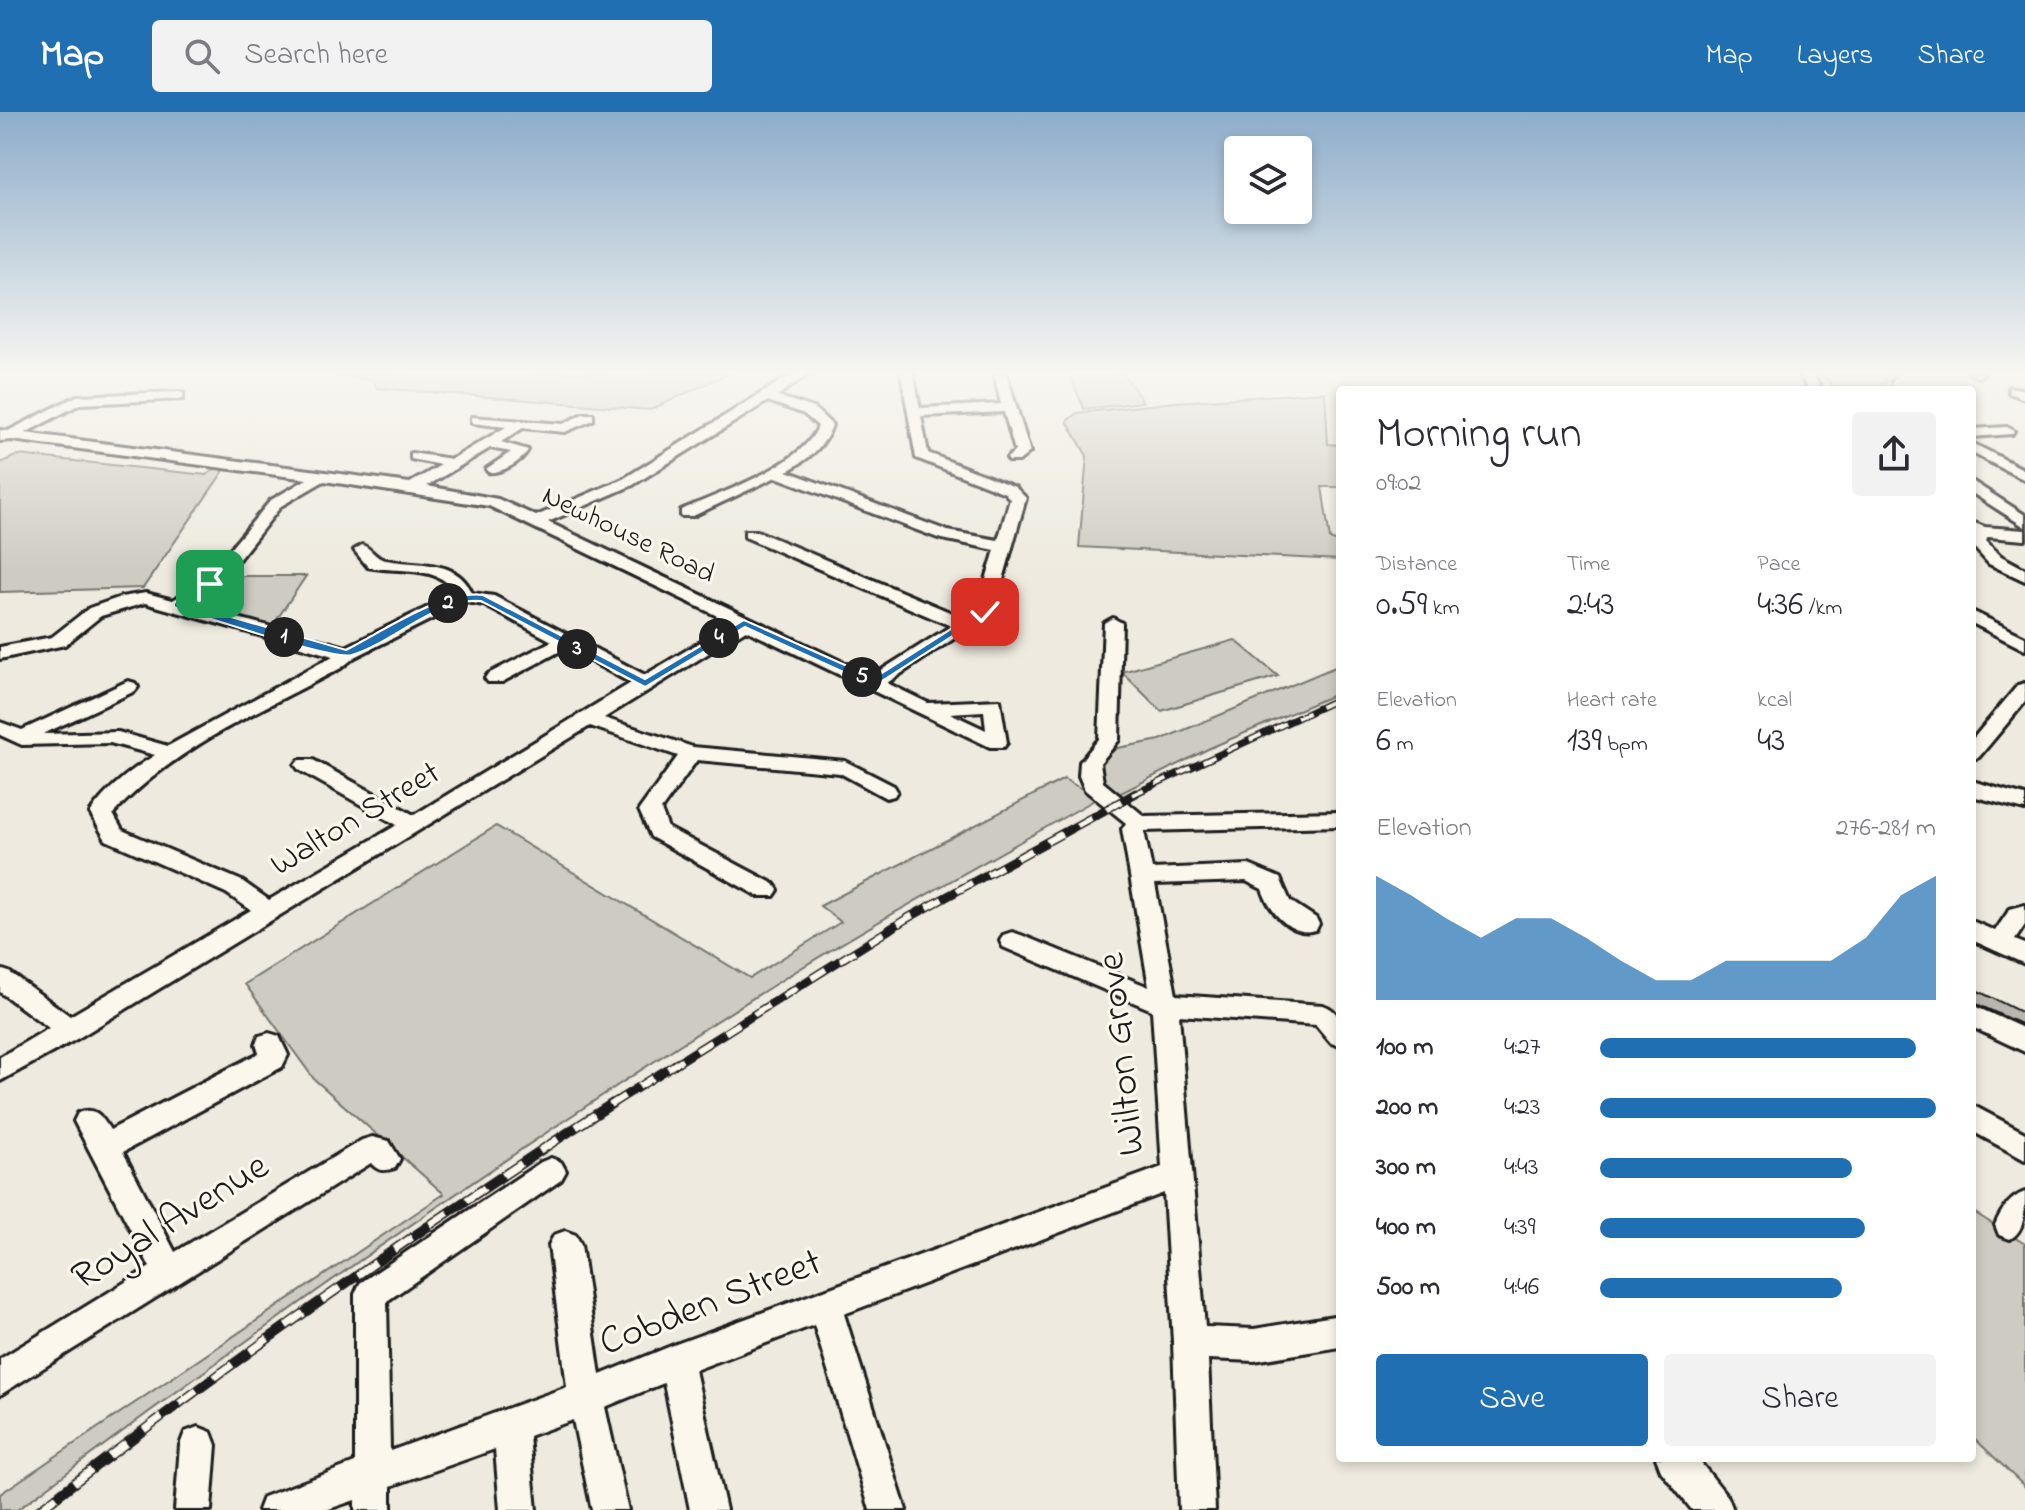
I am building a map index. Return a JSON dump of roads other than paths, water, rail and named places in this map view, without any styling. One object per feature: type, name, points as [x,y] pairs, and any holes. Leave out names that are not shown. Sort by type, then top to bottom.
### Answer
[{"type":"street","points":[[413,488],[498,438]]},
{"type":"street","points":[[534,523],[628,482],[696,438]]},
{"type":"street","points":[[687,513],[775,472],[817,444],[821,438]]},
{"type":"street","points":[[874,683],[985,612],[1018,498],[1010,490],[921,455],[917,438]]},
{"type":"street","points":[[1014,458],[1023,452],[1019,438]]},
{"type":"street","name":"Newhouse Road","points":[[2,439],[413,488],[493,502],[744,623],[930,708]]},
{"type":"street","points":[[489,444],[521,450],[493,469]]},
{"type":"street","points":[[1976,449],[2023,473]]},
{"type":"street","points":[[416,456],[456,464]]},
{"type":"street","points":[[775,472],[944,535],[1006,547]]},
{"type":"street","points":[[1976,475],[2023,473]]},
{"type":"street","points":[[178,605],[210,584],[276,503],[320,477]]},
{"type":"street","points":[[1976,489],[2025,522]]},
{"type":"street","points":[[2025,535],[1976,530],[1978,542],[1984,551],[2025,576]]},
{"type":"street","points":[[751,534],[965,625]]},
{"type":"street","points":[[362,550],[374,563],[372,567],[427,568],[460,585],[465,597]]},
{"type":"street","points":[[270,912],[234,887],[114,835],[101,813],[122,787],[170,753],[324,670],[348,653],[465,597],[488,600],[645,683]]},
{"type":"street","points":[[2,650],[58,641],[90,615],[127,601],[146,598],[315,647],[348,653]]},
{"type":"street","points":[[1976,618],[2025,644]]},
{"type":"street","name":"Walton Street","points":[[0,1070],[270,912],[744,623]]},
{"type":"street","points":[[1113,623],[1109,740],[1090,762],[1093,785],[1139,823],[1336,819]]},
{"type":"street","points":[[495,678],[564,642]]},
{"type":"street","points":[[22,739],[38,728],[128,687]]},
{"type":"street","points":[[1980,731],[2025,689]]},
{"type":"street","points":[[588,719],[691,753],[845,767],[886,791]]},
{"type":"street","points":[[0,728],[22,739],[41,741],[109,737],[170,753]]},
{"type":"street","points":[[691,753],[650,810],[659,832],[766,890]]},
{"type":"street","points":[[306,765],[414,825]]},
{"type":"street","points":[[1976,790],[2025,803]]},
{"type":"street","name":"Wilton Grove","points":[[1139,823],[1133,829],[1165,1004],[1190,1342],[1197,1510]]},
{"type":"street","points":[[1141,877],[1249,873],[1272,884],[1280,906],[1307,924]]},
{"type":"street","points":[[2000,943],[2019,915],[2025,914]]},
{"type":"street","points":[[1976,932],[2025,955]]},
{"type":"street","points":[[1012,941],[1165,1004],[1323,1015],[1336,1031]]},
{"type":"street","points":[[0,979],[71,1030]]},
{"type":"street","points":[[1976,1017],[2025,1041]]},
{"type":"street","points":[[105,1147],[272,1059],[274,1055],[269,1044]]},
{"type":"street","points":[[1976,1119],[2025,1148]]},
{"type":"street","points":[[88,1121],[105,1147],[170,1273]]},
{"type":"street","name":"Royal Avenue","points":[[0,1378],[362,1153],[379,1150],[385,1159]]},
{"type":"street","points":[[373,1510],[371,1294],[551,1171]]},
{"type":"street","name":"Cobden Street","points":[[276,1510],[586,1398],[676,1361],[1176,1175]]},
{"type":"street","points":[[565,1245],[586,1398],[610,1510]]},
{"type":"street","points":[[825,1306],[888,1510]]},
{"type":"street","points":[[1190,1342],[1254,1345],[1336,1332]]},
{"type":"street","points":[[676,1361],[708,1510]]},
{"type":"street","points":[[510,1423],[518,1510]]},
{"type":"street","points":[[193,1510],[198,1445]]},
{"type":"street","points":[[1677,1462],[1715,1510]]},
{"type":"railway","points":[[1134,794],[1336,700]]},
{"type":"railway","points":[[610,1105],[906,919],[1134,794]]},
{"type":"railway","points":[[39,1510],[322,1300],[613,1103]]}]
